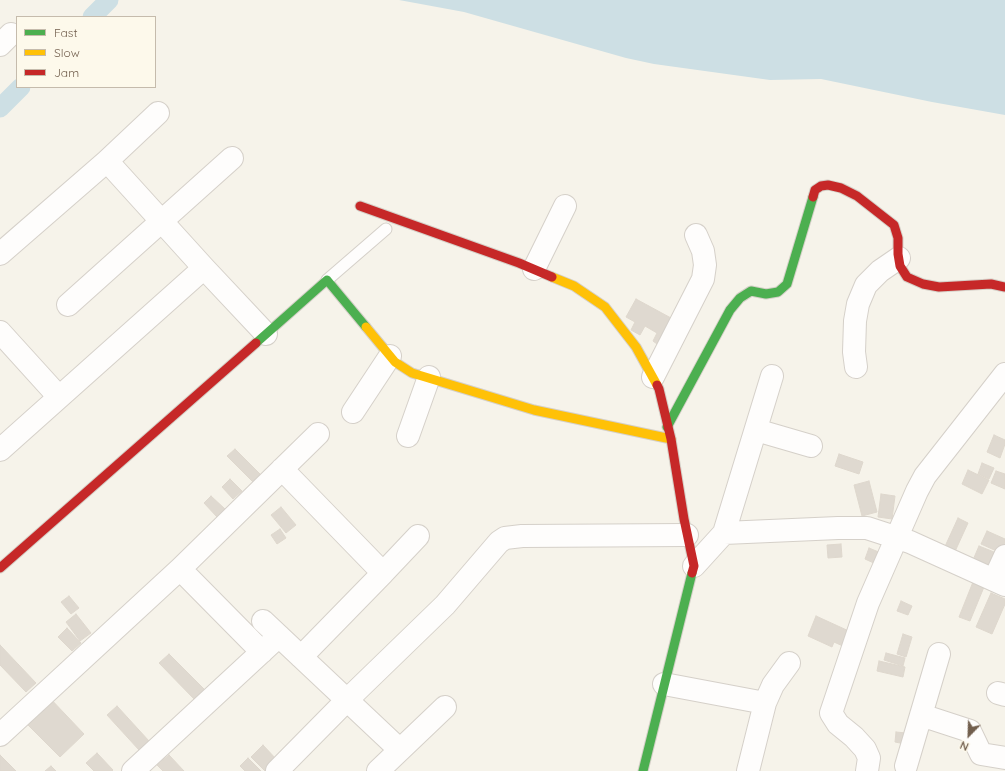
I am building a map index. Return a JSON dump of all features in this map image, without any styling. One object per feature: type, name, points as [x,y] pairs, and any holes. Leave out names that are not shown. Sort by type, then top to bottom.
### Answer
[{"type":"street","points":[[0,254],[107,161],[158,113]]},
{"type":"street","points":[[68,305],[232,158]]},
{"type":"street","points":[[107,161],[266,334]]},
{"type":"street","points":[[668,427],[730,310],[740,298],[751,291],[766,294],[778,292],[787,284],[815,190],[821,186],[828,185],[841,188],[856,196],[894,225],[898,238],[900,266],[907,276],[923,284],[939,287],[991,284],[1005,287]]},
{"type":"street","points":[[360,206],[534,269],[574,286],[605,307],[636,348],[653,377],[659,389],[668,427],[694,566],[643,771]]},
{"type":"street","points":[[534,269],[565,206]]},
{"type":"street","points":[[653,377],[703,279],[705,265],[703,251],[696,235]]},
{"type":"street","points":[[856,367],[854,352],[858,304],[866,285],[880,271],[899,258]]},
{"type":"street","points":[[0,450],[204,268]]},
{"type":"street","points":[[3,560],[327,280],[395,362],[412,372],[534,410],[670,439]]},
{"type":"street","points":[[0,332],[59,397]]},
{"type":"street","points":[[353,412],[390,356]]},
{"type":"street","points":[[867,771],[869,758],[865,749],[854,737],[838,724],[831,713],[868,602],[917,490],[925,476],[1005,374]]},
{"type":"street","points":[[694,566],[724,533],[772,376]]},
{"type":"street","points":[[408,436],[428,378]]},
{"type":"street","points":[[756,430],[811,446]]},
{"type":"street","points":[[0,735],[180,569],[318,434]]},
{"type":"street","points":[[282,469],[383,573]]},
{"type":"street","points":[[724,533],[830,528],[867,528],[910,542],[1000,582],[1005,556]]},
{"type":"street","points":[[277,771],[445,605],[499,542],[505,538],[522,536],[687,535]]},
{"type":"street","points":[[301,657],[418,536]]},
{"type":"street","points":[[180,569],[262,652]]},
{"type":"street","points":[[263,621],[400,750]]},
{"type":"street","points":[[133,771],[280,636]]},
{"type":"street","points":[[906,766],[939,654]]},
{"type":"street","points":[[748,771],[766,703],[773,685],[789,663]]},
{"type":"street","points":[[664,684],[766,703]]},
{"type":"street","points":[[378,771],[445,707]]},
{"type":"street","points":[[921,715],[970,732],[979,763],[1005,758]]},
{"type":"lane","points":[[327,280],[386,229]]},
{"type":"shaded area","points":[[399,0],[1005,0],[1005,115],[932,102],[821,79],[770,80],[654,64],[626,58],[464,12]]},
{"type":"building","points":[[636,299],[671,318],[657,344],[653,341],[657,333],[645,326],[640,335],[631,330],[635,322],[626,317]]},
{"type":"building","points":[[994,435],[1005,440],[1000,458],[987,452]]},
{"type":"building","points":[[235,449],[261,475],[254,483],[227,456]]},
{"type":"building","points":[[839,454],[863,462],[859,474],[835,466]]},
{"type":"building","points":[[982,463],[994,468],[989,479],[978,474]]},
{"type":"building","points":[[968,470],[989,480],[982,494],[962,484]]},
{"type":"building","points":[[996,471],[1005,474],[1005,489],[991,483]]},
{"type":"building","points":[[230,479],[242,491],[233,499],[222,487]]},
{"type":"building","points":[[869,481],[877,512],[862,516],[854,485]]},
{"type":"building","points":[[881,494],[895,496],[892,519],[878,517]]},
{"type":"building","points":[[211,496],[225,509],[217,517],[204,503]]},
{"type":"building","points":[[281,507],[296,525],[286,533],[271,515]]},
{"type":"building","points":[[958,518],[968,523],[952,558],[942,553]]},
{"type":"building","points":[[280,529],[286,538],[277,544],[271,535]]},
{"type":"building","points":[[987,531],[1005,539],[1001,553],[981,544]]},
{"type":"building","points":[[841,544],[842,557],[828,558],[827,545]]},
{"type":"building","points":[[979,546],[999,554],[992,569],[973,560]]},
{"type":"building","points":[[869,548],[881,553],[876,564],[865,559]]},
{"type":"building","points":[[973,582],[984,587],[970,621],[959,617]]},
{"type":"building","points":[[991,593],[1005,599],[1005,604],[992,634],[976,627]]},
{"type":"building","points":[[69,596],[79,608],[71,614],[61,602]]},
{"type":"building","points":[[901,601],[912,606],[908,615],[897,611]]},
{"type":"building","points":[[76,614],[91,633],[80,641],[66,622]]},
{"type":"building","points":[[816,616],[851,632],[845,647],[834,642],[832,647],[808,636]]},
{"type":"building","points":[[67,628],[81,643],[72,651],[58,637]]},
{"type":"building","points":[[903,634],[912,637],[906,657],[897,654]]},
{"type":"building","points":[[0,645],[36,683],[26,692],[0,665]]},
{"type":"building","points":[[886,653],[905,658],[903,666],[884,660]]},
{"type":"building","points":[[169,654],[205,690],[195,700],[159,663]]},
{"type":"building","points":[[879,661],[905,667],[903,677],[877,671]]},
{"type":"building","points":[[47,695],[84,734],[60,757],[22,719]]},
{"type":"building","points":[[117,706],[149,741],[139,750],[107,715]]},
{"type":"building","points":[[896,732],[906,733],[905,744],[895,742]]},
{"type":"building","points":[[263,745],[277,760],[266,771],[251,757]]},
{"type":"building","points":[[97,753],[113,770],[112,771],[94,771],[86,763]]},
{"type":"building","points":[[0,755],[16,771],[0,771]]},
{"type":"building","points":[[169,755],[184,771],[163,771],[157,765]]},
{"type":"building","points":[[248,758],[261,771],[245,771],[240,766]]},
{"type":"building","points":[[51,766],[56,771],[45,771]]},
{"type":"waterway","points":[[93,16],[109,0]]},
{"type":"waterway","points":[[0,108],[20,88]]},
{"type":"traffic: fast","points":[[667,427],[730,310],[740,298],[751,291],[766,294],[778,292],[787,284],[813,197]]},
{"type":"traffic: fast","points":[[256,343],[327,280],[366,327]]},
{"type":"traffic: fast","points":[[643,771],[692,573]]},
{"type":"traffic: slow","points":[[552,277],[574,286],[605,307],[636,347],[657,385]]},
{"type":"traffic: slow","points":[[366,327],[395,362],[412,373],[534,410],[671,439]]},
{"type":"traffic: jam","points":[[813,197],[815,190],[821,186],[828,185],[841,188],[857,196],[894,225],[898,238],[900,266],[907,277],[923,284],[939,287],[991,284],[1005,287]]},
{"type":"traffic: jam","points":[[360,206],[519,263],[552,277]]},
{"type":"traffic: jam","points":[[0,568],[256,343]]},
{"type":"traffic: jam","points":[[657,385],[671,439],[684,519],[694,566],[692,573]]}]
